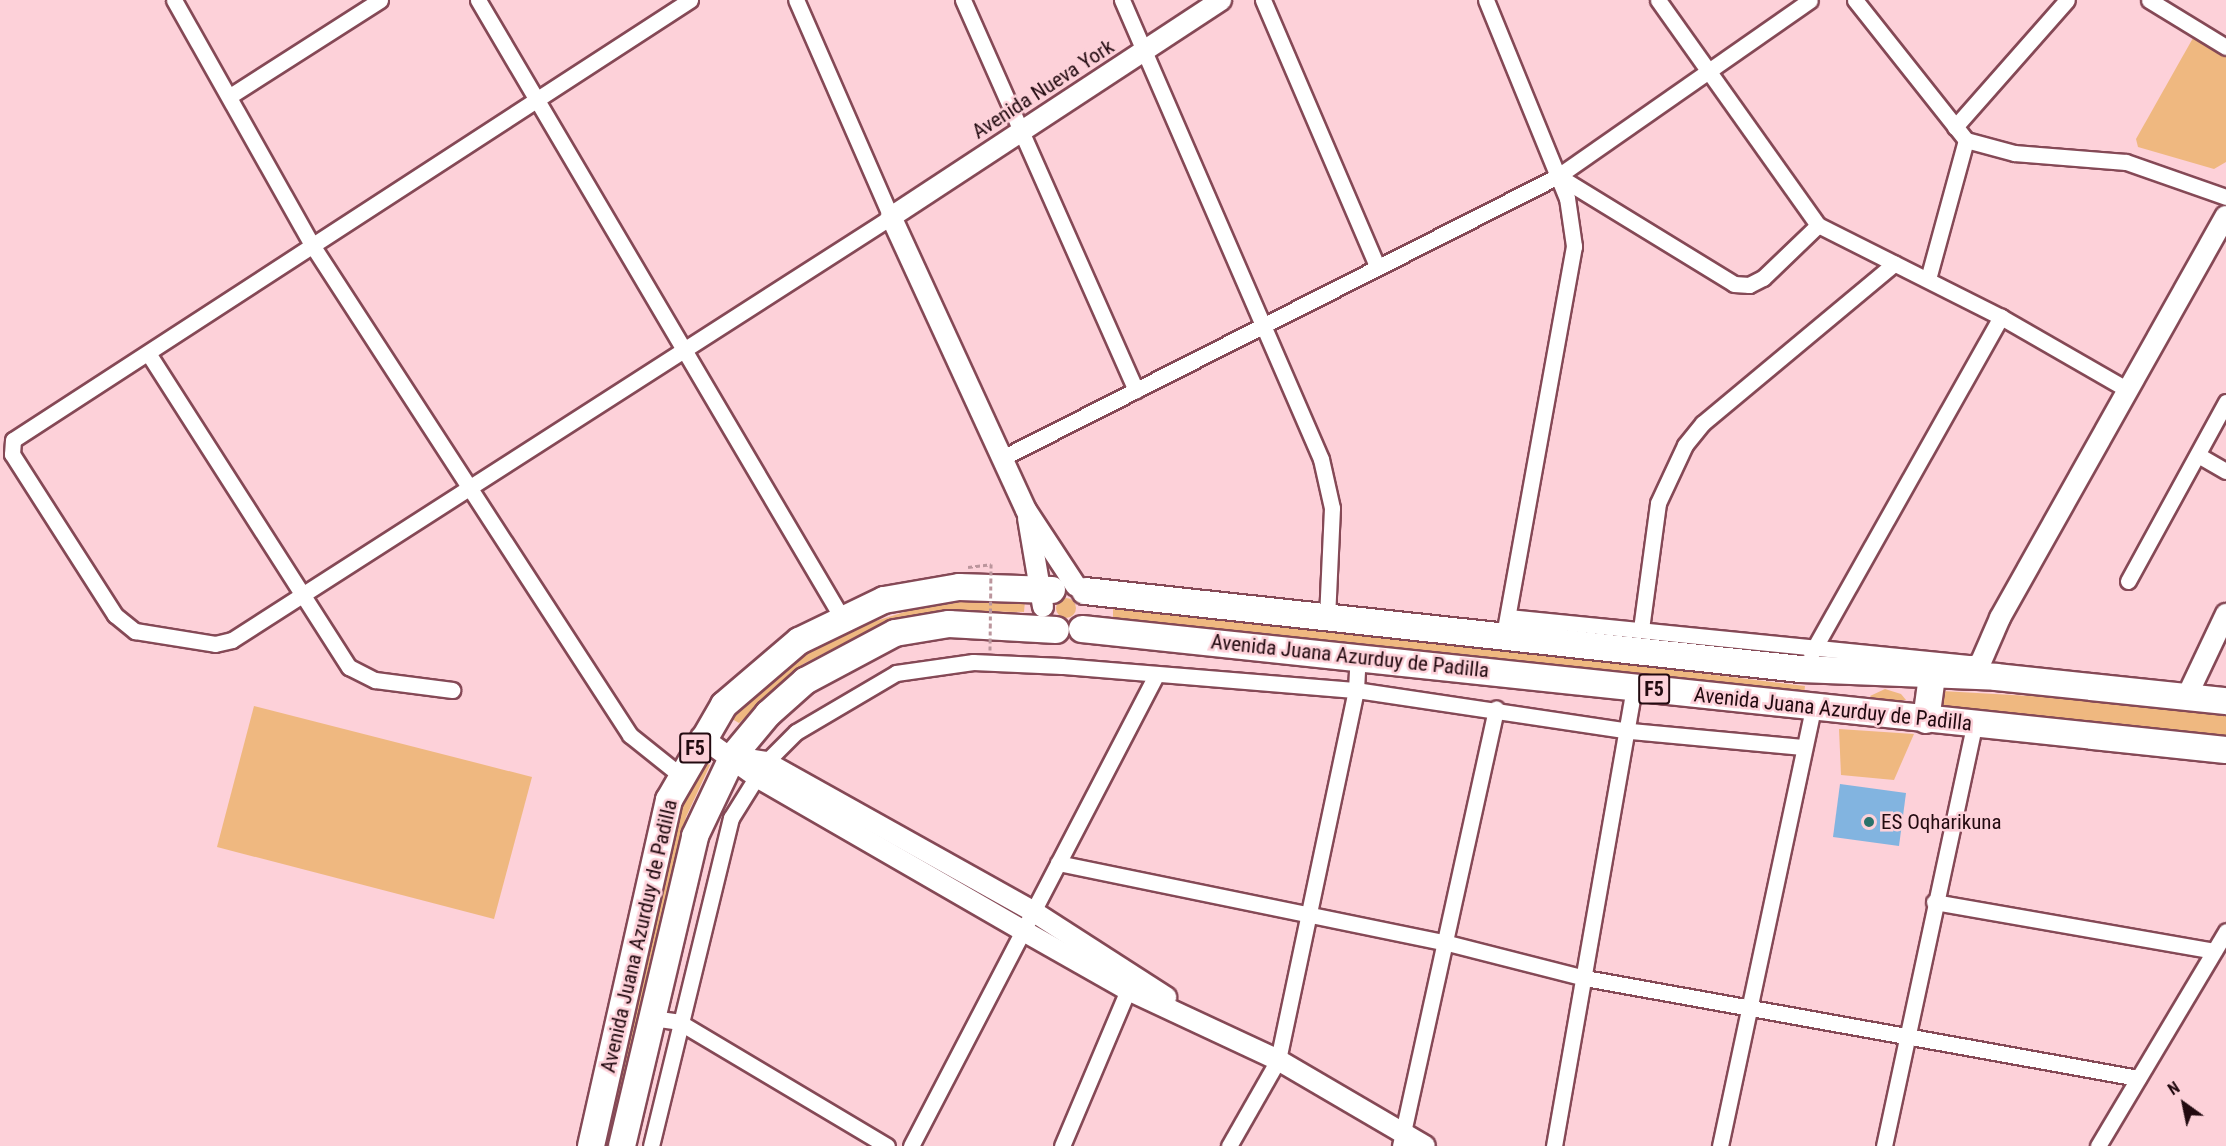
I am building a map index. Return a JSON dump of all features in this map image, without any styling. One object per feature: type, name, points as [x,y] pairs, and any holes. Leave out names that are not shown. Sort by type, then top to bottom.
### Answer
[{"type":"highway","name":"Avenida Juana Azurduy de Padilla","points":[[591,1146],[661,829],[680,775],[701,737],[755,674],[842,618],[918,591],[1059,593],[1327,619],[1506,628],[1802,669],[1932,676],[2226,701]]},
{"type":"highway","points":[[1056,630],[1059,593],[1092,609],[1082,629]]},
{"type":"highway","name":"Avenida Juana Azurduy de Padilla","points":[[622,1146],[695,836],[733,756],[805,681],[873,641],[949,624],[1056,630]]},
{"type":"highway","name":"Avenida Juana Azurduy de Padilla","points":[[1082,629],[1358,655],[1813,708],[2226,750]]},
{"type":"highway","name":"F5","points":[[1056,630],[1082,629]]},
{"type":"highway","points":[[1846,711],[1852,673]]},
{"type":"highway","points":[[1926,720],[1932,676]]},
{"type":"street","points":[[174,0],[312,245],[630,735],[680,775]]},
{"type":"street","points":[[230,96],[380,0]]},
{"type":"street","points":[[478,0],[682,354],[842,618]]},
{"type":"street","points":[[690,0],[13,440],[19,464],[115,615],[135,631],[215,644],[232,640],[472,491],[891,217]]},
{"type":"street","points":[[796,0],[891,217],[1026,510],[1059,593]]},
{"type":"street","points":[[963,0],[1136,390]]},
{"type":"street","points":[[1122,0],[1146,50],[1328,482],[1333,536],[1327,619]]},
{"type":"street","name":"Avenida Nueva York","points":[[891,217],[1221,0]]},
{"type":"street","points":[[1263,0],[1377,266]]},
{"type":"street","points":[[1486,0],[1558,176],[1574,246],[1569,293],[1506,628],[1641,629],[1980,664]]},
{"type":"street","points":[[1658,0],[1818,225],[2001,317],[2128,390]]},
{"type":"street","points":[[1002,458],[1558,176],[1810,0]]},
{"type":"street","points":[[1855,0],[1966,140],[2014,153],[2126,162],[2226,197]]},
{"type":"street","points":[[1955,127],[2067,0]]},
{"type":"street","points":[[2151,4],[2226,47]]},
{"type":"street","points":[[1928,279],[1966,140]]},
{"type":"street","points":[[1558,176],[1734,284],[1749,285],[1763,278],[1818,225]]},
{"type":"street","points":[[1980,664],[2000,618],[2226,216]]},
{"type":"street","points":[[1641,629],[1659,503],[1685,445],[1703,423],[1894,264]]},
{"type":"street","points":[[1802,669],[2001,317]]},
{"type":"street","points":[[148,352],[349,667],[375,680],[452,690]]},
{"type":"street","points":[[2128,581],[2226,402]]},
{"type":"street","points":[[2198,455],[2226,471]]},
{"type":"street","points":[[1026,510],[1059,593]]},
{"type":"street","points":[[2187,696],[2226,614]]},
{"type":"street","points":[[1229,1146],[1278,1060],[1356,690],[1358,655]]},
{"type":"street","points":[[651,1146],[720,853],[731,819],[761,769],[838,703],[896,673],[973,662],[1356,690],[1496,708],[1630,731],[1803,747]]},
{"type":"street","points":[[1932,676],[1980,664]]},
{"type":"street","points":[[911,1146],[1020,929],[1058,863],[1155,677]]},
{"type":"street","points":[[1554,1146],[1630,731],[1634,686]]},
{"type":"street","points":[[1403,1141],[1448,943],[1496,708]]},
{"type":"street","points":[[1720,1146],[1813,708]]},
{"type":"street","points":[[1884,1146],[1934,902],[1974,725]]},
{"type":"street","points":[[701,737],[733,756],[1031,910],[1206,1023]]},
{"type":"street","points":[[761,769],[1020,929],[1128,990],[1206,1023],[1278,1060],[1403,1141],[1425,1146]]},
{"type":"street","points":[[1058,863],[1448,943],[1585,978],[2138,1078]]},
{"type":"street","points":[[1934,902],[2214,951]]},
{"type":"street","points":[[2098,1146],[2226,931]]},
{"type":"street","points":[[1062,1146],[1128,990]]},
{"type":"street","points":[[652,1018],[679,1022],[888,1146]]},
{"type":"path","points":[[968,563],[991,564],[990,650]]},
{"type":"shaded area","points":[[2193,38],[2226,57],[2226,162],[2214,169],[2138,147],[2136,139]]},
{"type":"shaded area","points":[[1062,598],[1070,598],[1076,604],[1076,612],[1070,618],[1062,618],[1056,612],[1056,604]]},
{"type":"shaded area","points":[[968,601],[1025,601],[1024,612],[963,611],[877,626],[803,664],[739,723],[732,719],[800,657],[850,629],[911,610]]},
{"type":"shaded area","points":[[1113,607],[1577,658],[1805,686],[1804,695],[1159,624],[1113,618]]},
{"type":"shaded area","points":[[1885,689],[1901,694],[1906,700],[1876,703],[1870,696]]},
{"type":"shaded area","points":[[1942,691],[2101,700],[2226,715],[2226,740],[1939,709]]},
{"type":"shaded area","points":[[254,706],[532,777],[494,919],[217,847]]},
{"type":"shaded area","points":[[1839,729],[1914,734],[1894,780],[1841,775]]},
{"type":"shaded area","points":[[702,761],[710,765],[686,817],[611,1146],[603,1146],[677,817]]},
{"type":"building","points":[[1840,784],[1906,793],[1899,846],[1833,837]]},
{"type":"place","name":"ES Oqharikuna","points":[[1869,822]]}]
